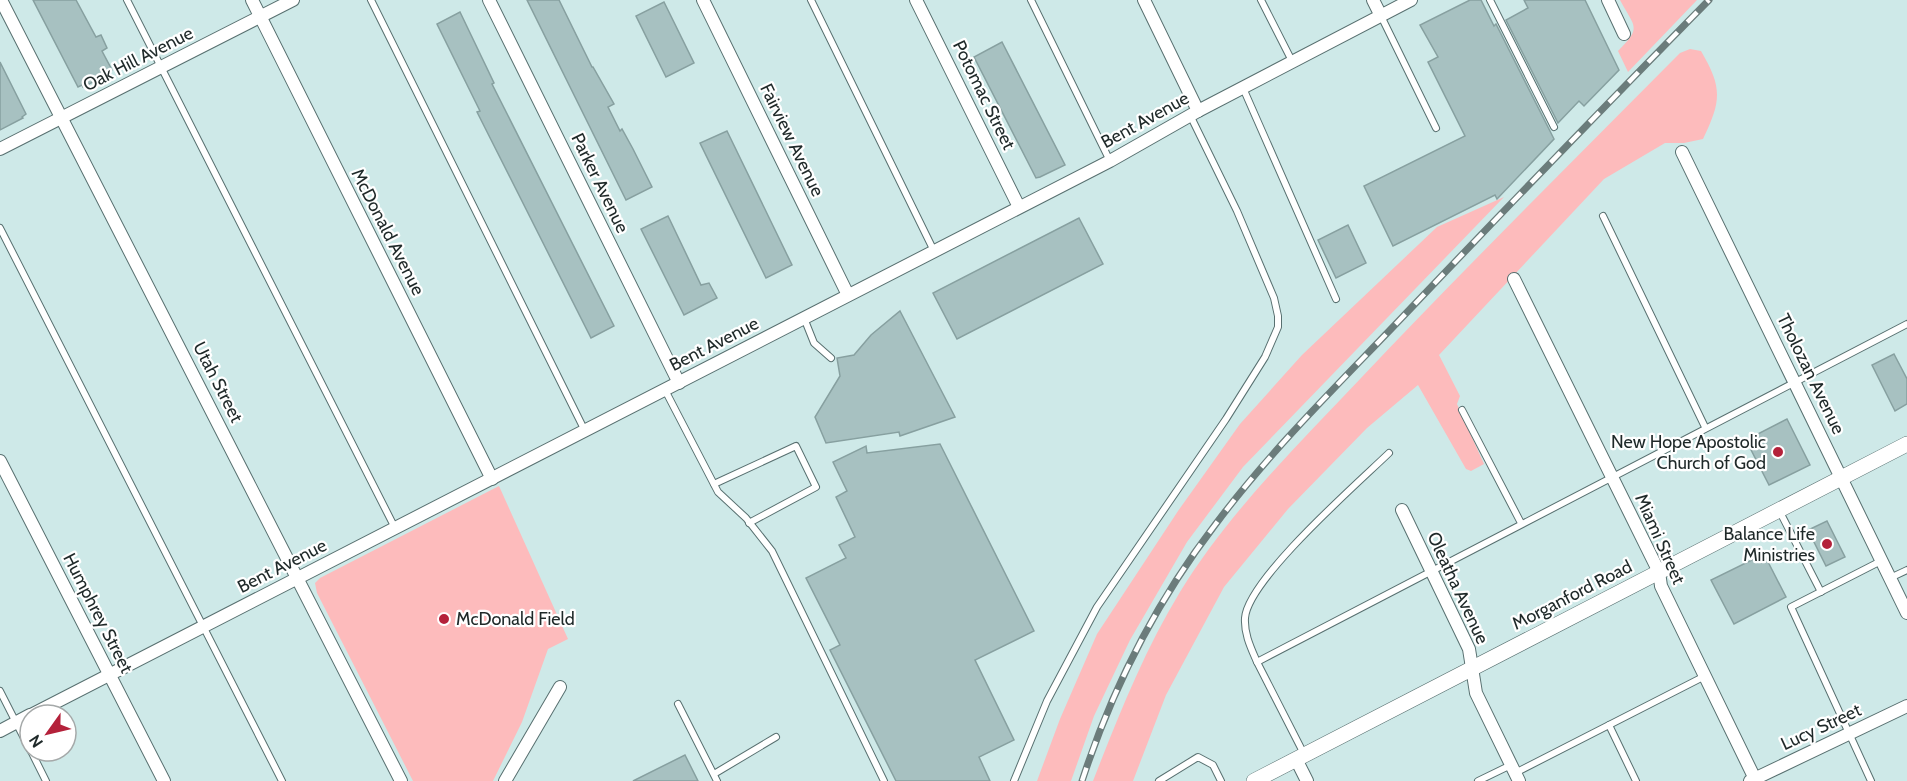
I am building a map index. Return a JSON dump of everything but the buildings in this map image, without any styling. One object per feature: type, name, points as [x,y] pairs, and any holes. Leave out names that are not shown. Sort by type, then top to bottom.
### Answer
[{"type":"street","name":"Utah Street","points":[[1,0],[400,781]]},
{"type":"street","name":"McDonald Avenue","points":[[252,0],[492,479]]},
{"type":"street","name":"Oak Hill Avenue","points":[[0,148],[293,0]]},
{"type":"street","name":"Parker Avenue","points":[[489,0],[679,383]]},
{"type":"street","name":"Fairview Avenue","points":[[703,0],[848,295]]},
{"type":"street","name":"Potomac Street","points":[[916,0],[1019,207]]},
{"type":"street","points":[[1144,0],[1194,113]]},
{"type":"street","points":[[1373,0],[1381,16]]},
{"type":"street","name":"Bent Avenue","points":[[53,703],[1110,161],[1194,113],[1411,0]]},
{"type":"street","points":[[1608,0],[1624,34]]},
{"type":"street","name":"Tholozan Avenue","points":[[1682,152],[1907,613]]},
{"type":"street","name":"Miami Street","points":[[1514,279],[1659,572],[1661,586],[1754,780]]},
{"type":"street","name":"Morganford Road","points":[[1254,781],[1907,444]]},
{"type":"street","name":"Humphrey Street","points":[[0,461],[164,781]]},
{"type":"street","name":"Oleatha Avenue","points":[[1402,510],[1469,650],[1476,693],[1515,773]]},
{"type":"street","points":[[505,781],[560,687]]},
{"type":"street","name":"Lucy Street","points":[[1754,780],[1907,706]]},
{"type":"street","name":"Bent Avenue","points":[[0,731],[16,723]]},
{"type":"street","points":[[1300,757],[1307,781]]},
{"type":"lane","points":[[127,0],[395,528]]},
{"type":"lane","points":[[371,0],[585,432]]},
{"type":"lane","points":[[811,0],[934,251]]},
{"type":"lane","points":[[1031,0],[1110,161]]},
{"type":"lane","points":[[1261,0],[1292,62]]},
{"type":"lane","points":[[1490,0],[1554,127]]},
{"type":"lane","points":[[1381,16],[1436,128]]},
{"type":"lane","points":[[1243,87],[1336,299]]},
{"type":"lane","points":[[1014,781],[1047,701],[1097,607],[1226,419],[1265,357],[1278,327],[1274,298],[1194,113]]},
{"type":"lane","points":[[1603,216],[1705,427]]},
{"type":"lane","points":[[0,228],[282,781]]},
{"type":"lane","points":[[804,318],[814,343],[831,358]]},
{"type":"lane","points":[[1257,662],[1705,427],[1907,324]]},
{"type":"lane","points":[[665,390],[718,492],[750,523],[772,551],[884,781]]},
{"type":"lane","points":[[1462,410],[1521,523]]},
{"type":"lane","points":[[714,484],[796,446],[816,487],[750,523]]},
{"type":"lane","points":[[1300,757],[1247,638],[1245,616],[1256,590],[1278,562],[1389,453]]},
{"type":"lane","points":[[1779,510],[1821,592]]},
{"type":"lane","points":[[1871,781],[1791,607],[1881,560]]},
{"type":"lane","points":[[1890,578],[1907,570]]},
{"type":"lane","points":[[1478,781],[1515,773],[1705,676]]},
{"type":"lane","points":[[0,690],[18,727]]},
{"type":"lane","points":[[678,704],[717,781]]},
{"type":"lane","points":[[1609,725],[1636,781]]},
{"type":"lane","points":[[714,774],[776,737]]},
{"type":"lane","points":[[1159,781],[1198,757],[1213,765],[1221,781]]},
{"type":"lane","points":[[37,763],[46,781]]},
{"type":"shaded area","points":[[1620,0],[1697,0],[1628,72],[1618,51],[1631,37],[1634,27]]},
{"type":"shaded area","points":[[1690,49],[1701,51],[1716,84],[1714,114],[1703,139],[1684,143],[1665,143],[1604,179],[1439,355],[1460,396],[1457,404],[1484,464],[1471,471],[1466,469],[1418,385],[1367,428],[1288,509],[1224,587],[1166,695],[1133,781],[1093,781],[1132,685],[1167,614],[1199,563],[1242,507],[1479,255],[1680,53]]},
{"type":"shaded area","points":[[1504,197],[1243,467],[1187,542],[1130,640],[1094,716],[1071,781],[1037,781],[1060,719],[1097,634],[1178,511],[1240,424],[1302,355],[1437,227]]},
{"type":"shaded area","points":[[499,486],[568,639],[548,649],[522,722],[493,781],[413,781],[317,593],[315,583],[320,578]]},
{"type":"railway","points":[[1082,781],[1107,713],[1138,647],[1194,554],[1237,496],[1285,440],[1709,0]]},
{"type":"place","name":"New Hope Apostolic Church of God","points":[[1778,452]]},
{"type":"place","name":"Balance Life Ministries","points":[[1827,544]]},
{"type":"place","name":"McDonald Field","points":[[444,619]]}]
